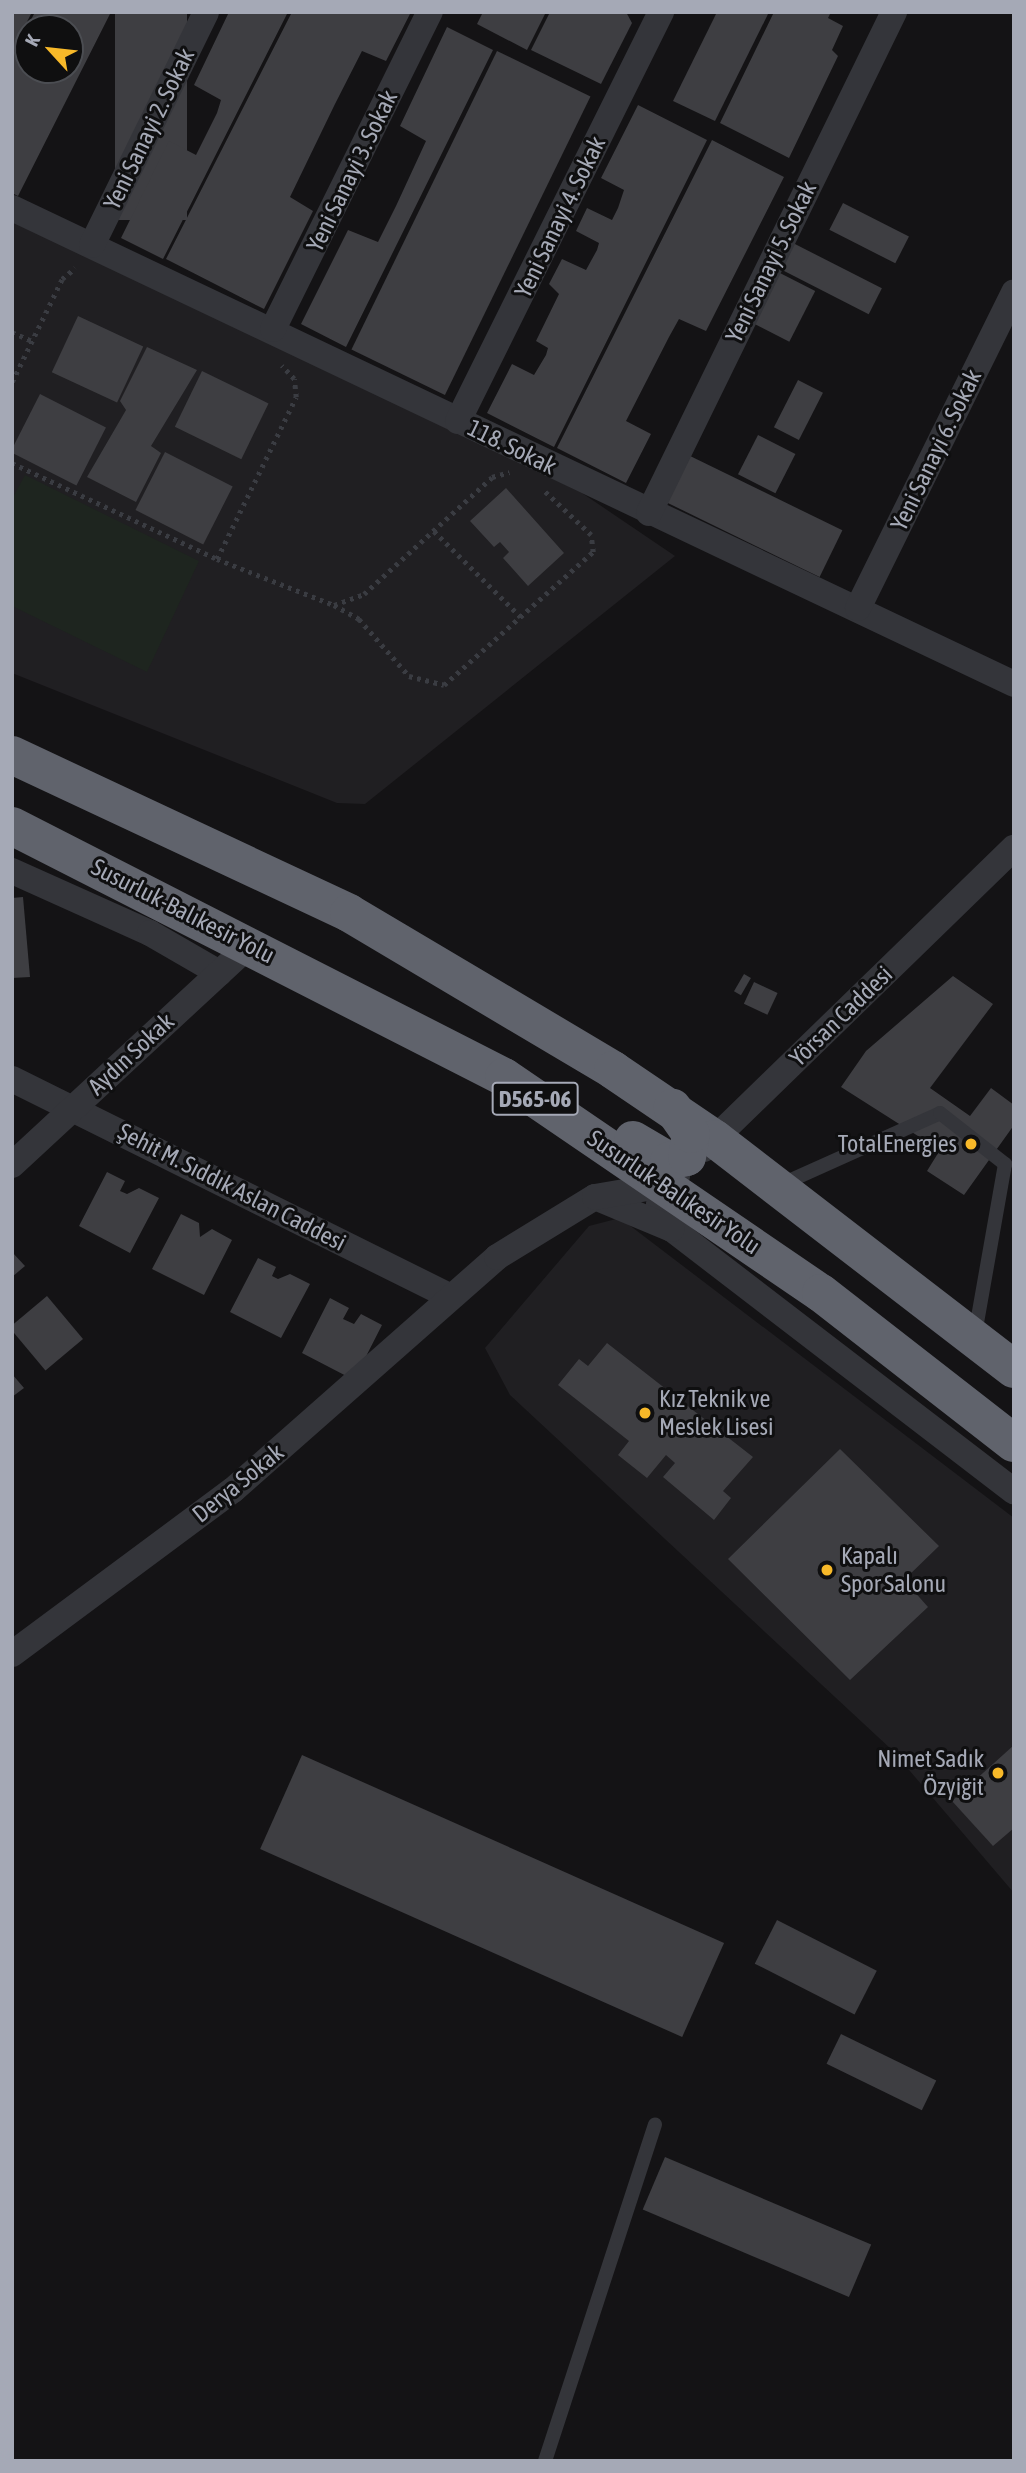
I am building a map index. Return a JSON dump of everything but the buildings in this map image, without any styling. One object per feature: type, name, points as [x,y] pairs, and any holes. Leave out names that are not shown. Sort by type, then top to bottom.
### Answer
[{"type":"highway","name":"D565-06","points":[[12,755],[349,913],[673,1108],[1014,1369]]},
{"type":"highway","name":"Susurluk-Balıkesir Yolu","points":[[12,826],[251,944],[503,1077],[668,1185],[821,1293],[1014,1443]]},
{"type":"highway","points":[[383,1014],[468,1037],[656,1156],[679,1161],[693,1144],[673,1108]]},
{"type":"street","name":"Yeni Sanayi 2. Sokak","points":[[92,245],[206,12]]},
{"type":"street","name":"Yeni Sanayi 3. Sokak","points":[[273,329],[430,12]]},
{"type":"street","name":"Yeni Sanayi 4. Sokak","points":[[458,421],[661,12]]},
{"type":"street","name":"Yeni Sanayi 5. Sokak","points":[[649,513],[894,12]]},
{"type":"street","name":"118. Sokak","points":[[12,208],[273,329],[649,513],[858,608],[1014,684]]},
{"type":"street","name":"Yeni Sanayi 6. Sokak","points":[[858,608],[1014,292]]},
{"type":"street","name":"Yörsan Caddesi","points":[[668,1185],[1014,848]]},
{"type":"street","points":[[12,871],[150,933],[219,973]]},
{"type":"street","name":"Aydın Sokak","points":[[12,1165],[251,944]]},
{"type":"street","name":"Şehit M. Sıddık Aslan Caddesi","points":[[12,1079],[451,1297]]},
{"type":"street","points":[[668,1185],[659,1205],[672,1229]]},
{"type":"street","name":"Derya Sokak","points":[[15,1646],[233,1490],[451,1297],[538,1228],[595,1197],[668,1185]]},
{"type":"street","points":[[595,1197],[672,1229],[1014,1491]]},
{"type":"lane","points":[[776,1187],[940,1113],[1005,1164],[975,1339]]},
{"type":"lane","points":[[545,2461],[655,2124]]},
{"type":"path","points":[[12,382],[62,279],[75,267],[87,273]]},
{"type":"path","points":[[12,332],[32,341]]},
{"type":"path","points":[[217,559],[296,397],[294,379],[269,358]]},
{"type":"path","points":[[12,463],[217,559],[334,605],[359,619],[409,676],[444,685],[593,552],[591,535],[541,488]]},
{"type":"path","points":[[334,605],[364,594],[492,477],[523,474]]},
{"type":"path","points":[[434,531],[521,617]]},
{"type":"shaded area","points":[[12,218],[582,493],[675,556],[365,804],[337,803],[12,673]]},
{"type":"shaded area","points":[[25,475],[199,561],[147,672],[12,606],[12,499]]},
{"type":"shaded area","points":[[620,1218],[1014,1518],[1014,1893],[892,1750],[510,1395],[485,1348],[589,1226]]},
{"type":"place","name":"TotalEnergies","points":[[971,1144]]},
{"type":"place","name":"Kız Teknik ve Meslek Lisesi","points":[[645,1413]]},
{"type":"place","name":"Kapalı Spor Salonu","points":[[827,1570]]},
{"type":"place","name":"Nimet Sadık Özyiğit","points":[[998,1773]]}]
